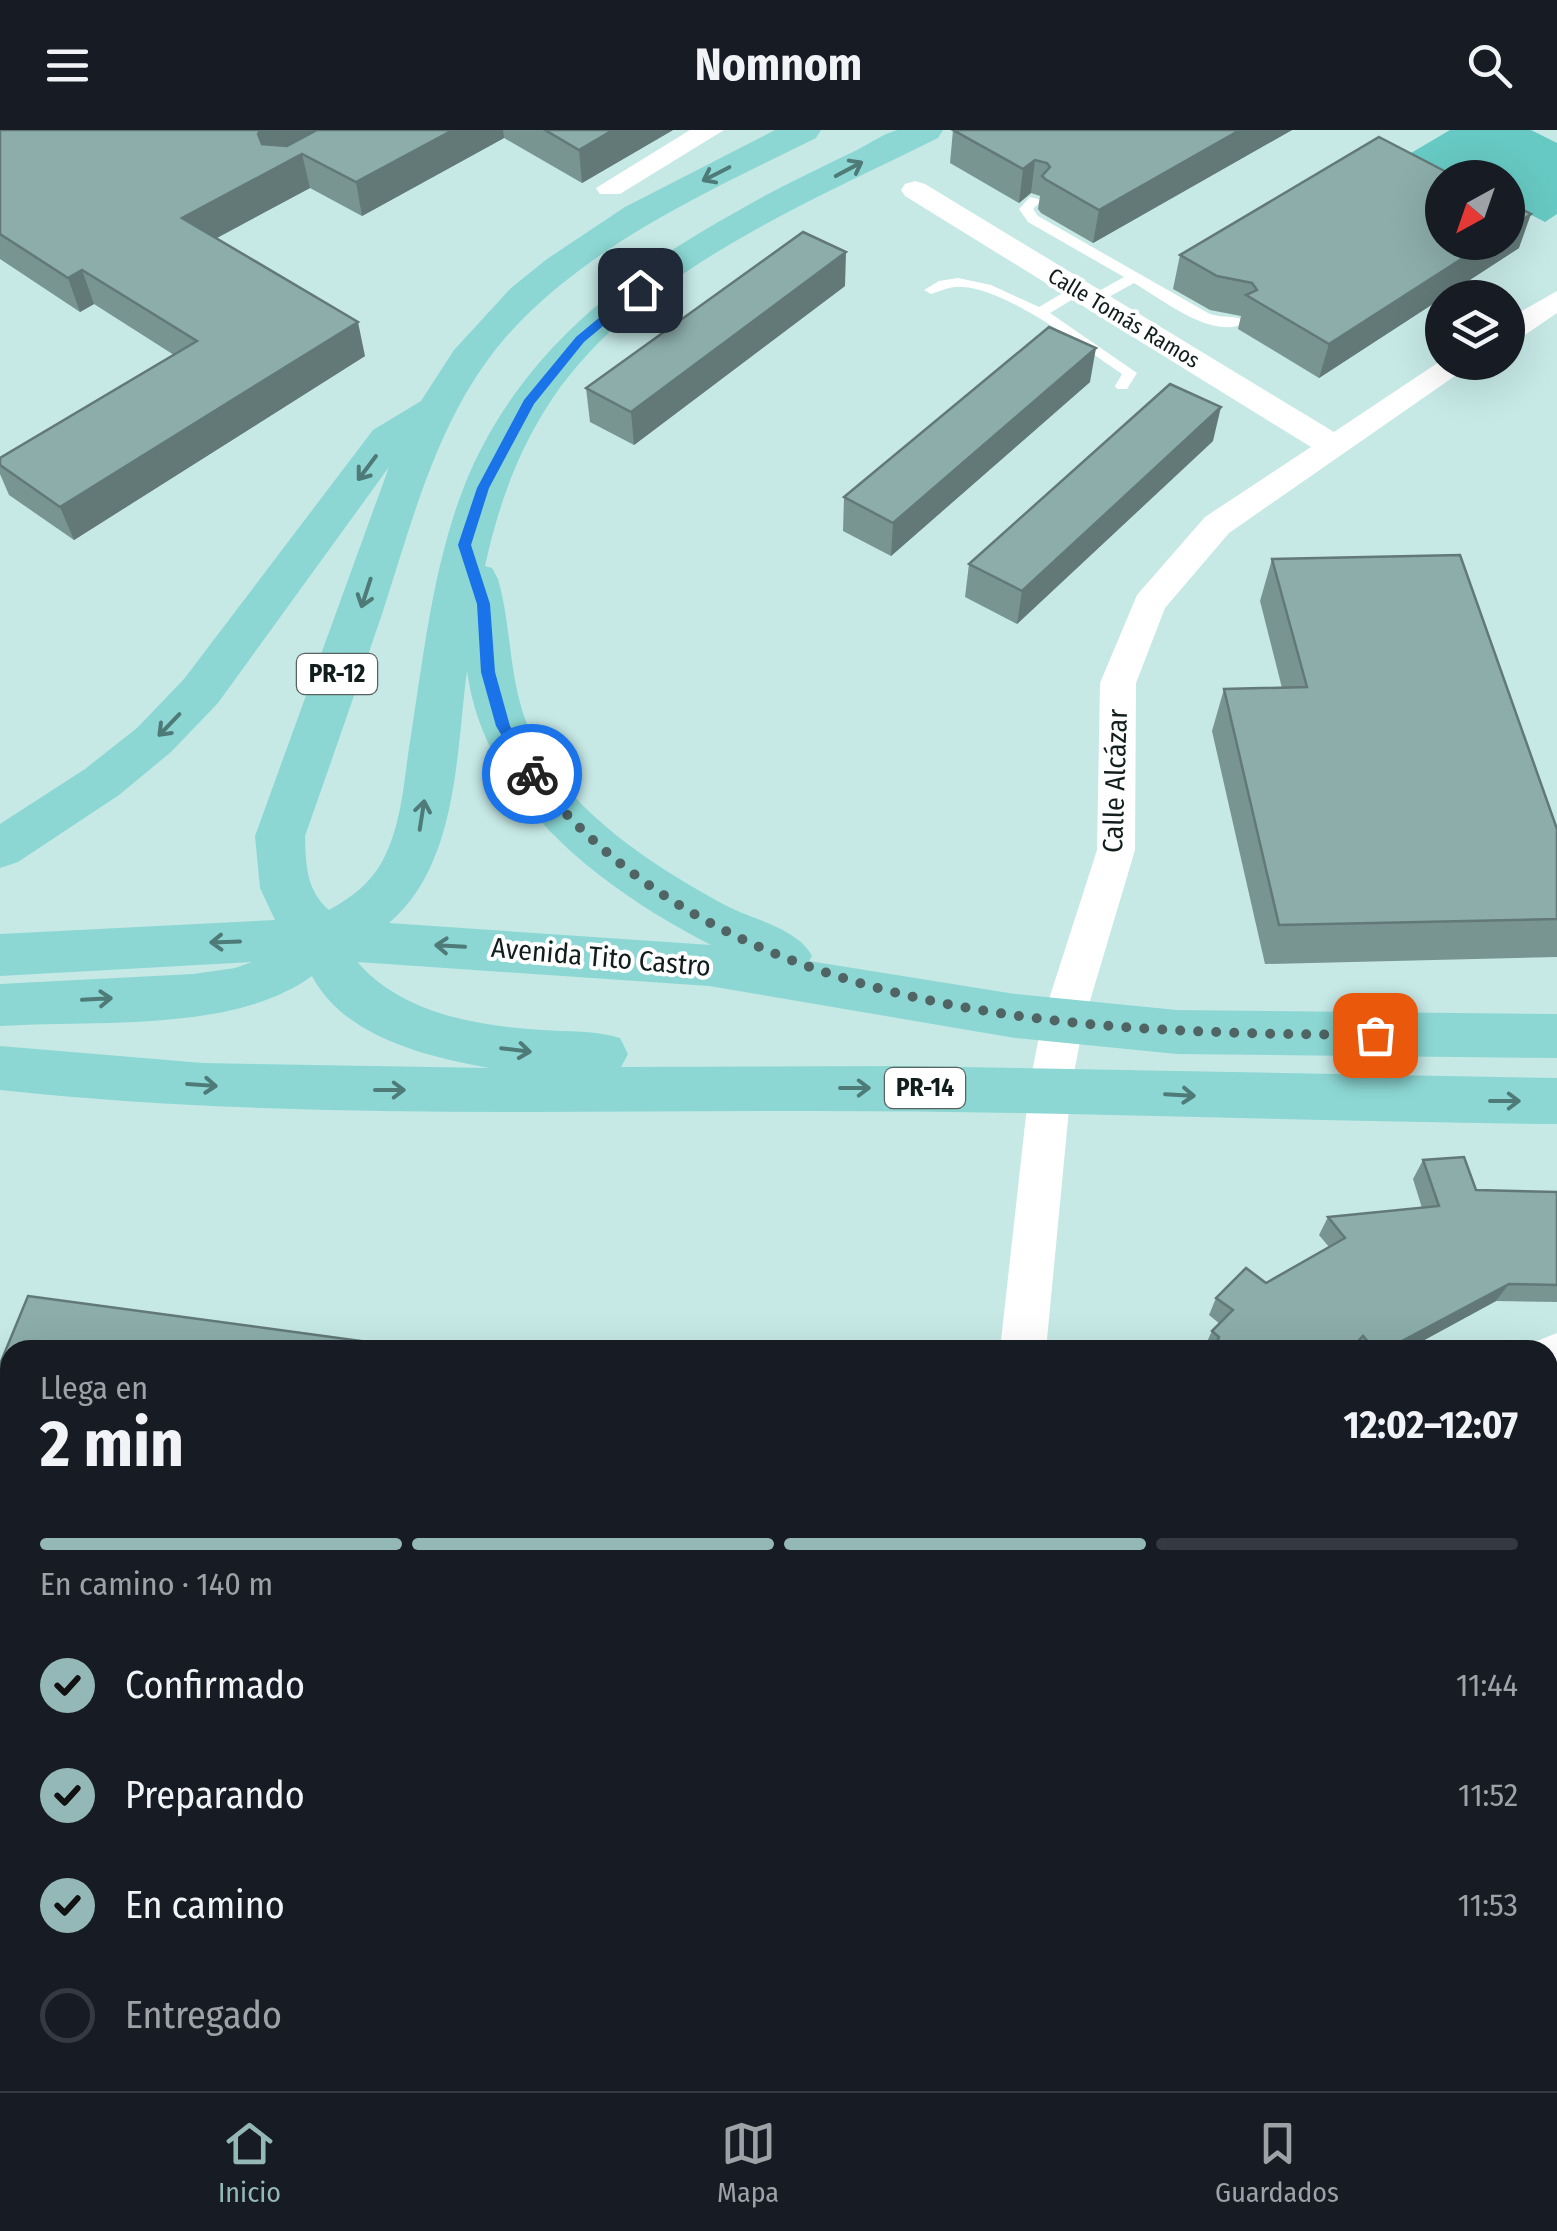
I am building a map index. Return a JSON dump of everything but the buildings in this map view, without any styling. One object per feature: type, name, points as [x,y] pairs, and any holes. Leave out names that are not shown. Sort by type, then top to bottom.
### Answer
[{"type":"main road","name":"PR-12","points":[[323,939],[292,905],[284,880],[280,836],[398,496],[440,405],[493,328],[548,278],[656,205],[803,130]]},
{"type":"main road","points":[[0,1006],[226,991],[280,973],[323,939],[369,913],[390,892],[418,842],[464,545],[483,488],[504,442],[551,371],[580,340],[664,271],[925,130]]},
{"type":"main road","points":[[0,848],[59,814],[154,740],[202,691],[388,439],[440,405]]},
{"type":"main road","points":[[464,545],[484,604],[488,672],[503,726],[560,811],[621,865],[691,913],[757,945],[873,990]]},
{"type":"main road","points":[[323,939],[332,966],[365,1001],[435,1032],[512,1051],[624,1054],[789,1088]]},
{"type":"main road","name":"Avenida Tito Castro","points":[[0,956],[138,945],[323,939],[709,964],[1063,1022],[1248,1034],[1557,1036]]},
{"type":"main road","name":"PR-14","points":[[0,1068],[96,1079],[306,1090],[1050,1088],[1238,1098],[1557,1101]]},
{"type":"street","points":[[610,188],[710,130]]},
{"type":"street","name":"Calle Tomás Ramos","points":[[914,190],[1334,446]]},
{"type":"street","points":[[1525,321],[1557,300]]},
{"type":"street","name":"Calle Alcázar","points":[[1024,1340],[1050,1088],[1063,1022],[1116,850],[1118,683],[1149,603],[1216,525],[1433,380]]},
{"type":"lane","points":[[1035,200],[1026,209],[1033,219],[1215,322],[1239,322]]},
{"type":"lane","points":[[1040,313],[1134,277]]},
{"type":"lane","points":[[931,290],[946,280],[967,280],[1040,313],[1130,374],[1122,386]]},
{"type":"shaded area","points":[[1450,130],[1531,130],[1557,143],[1557,214],[1545,222],[1525,212],[1525,160],[1425,160],[1411,153]]},
{"type":"way so far","points":[[532,774],[560,811],[645,884],[691,913],[757,945],[873,990],[1063,1022],[1178,1032],[1375,1035]]},
{"type":"route","points":[[532,774],[503,726],[488,672],[484,604],[464,545],[483,488],[528,402],[580,340],[640,290]]}]
